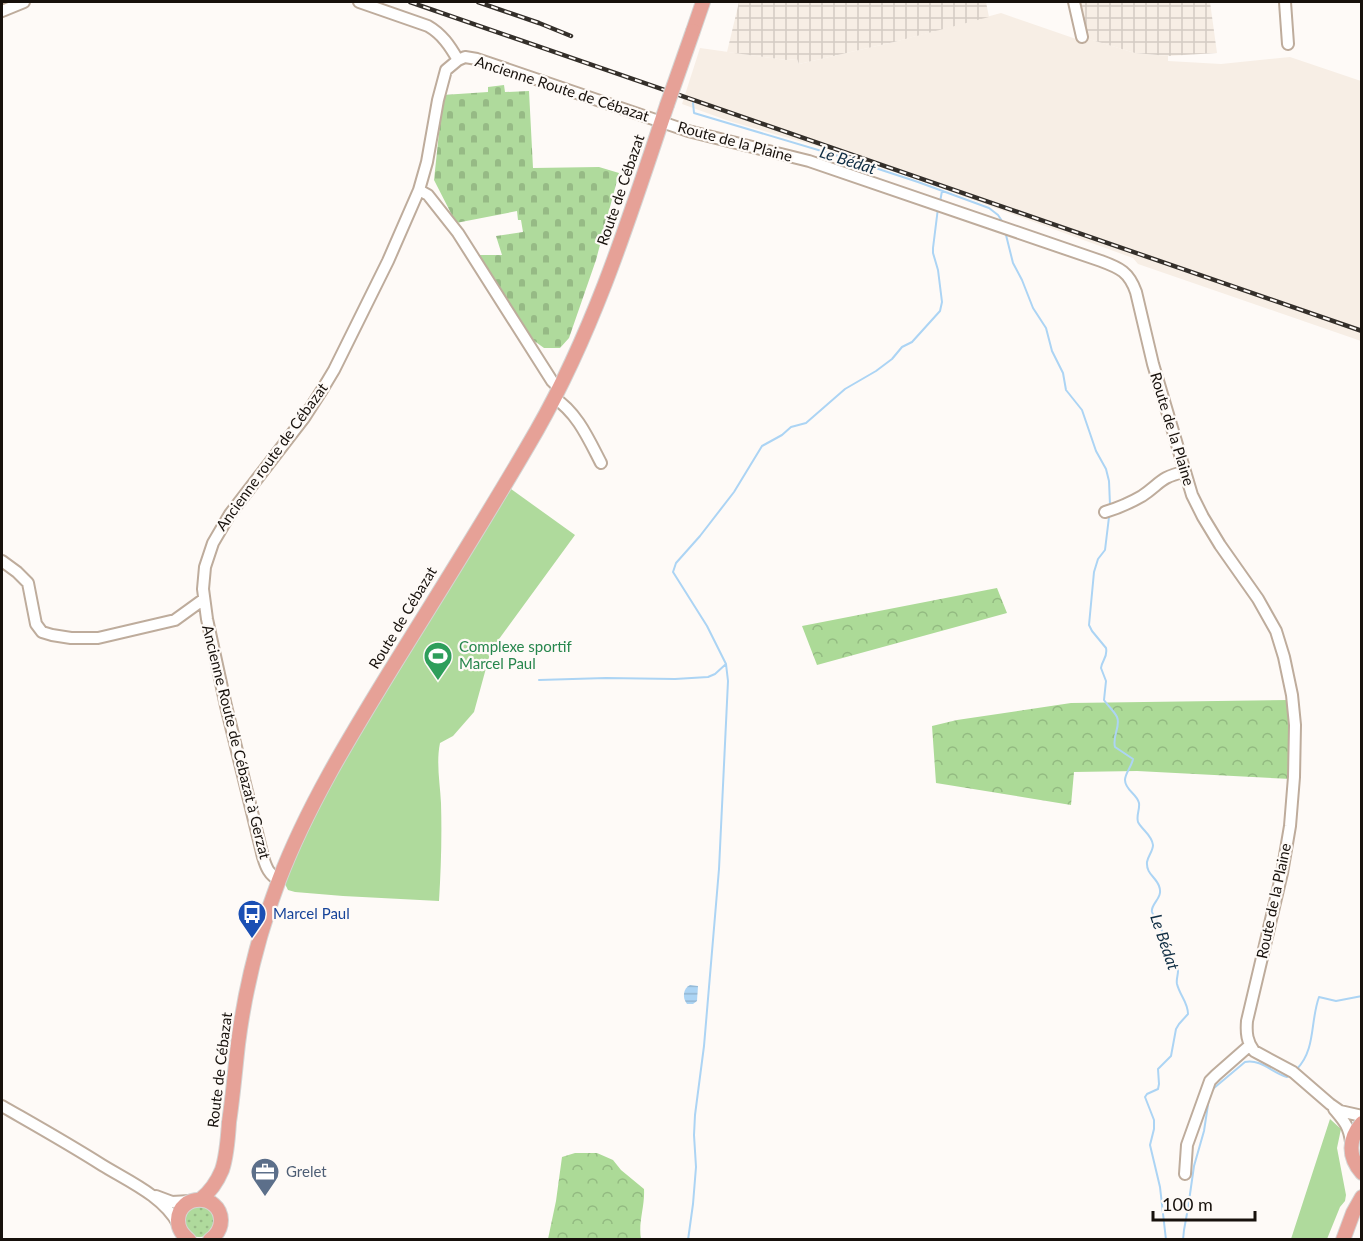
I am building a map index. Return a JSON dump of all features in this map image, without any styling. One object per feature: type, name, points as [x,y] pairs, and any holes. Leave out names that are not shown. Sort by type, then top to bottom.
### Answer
[{"type":"main road","name":"Route de Cébazat","points":[[183,1234],[178,1217],[180,1210],[214,1186],[222,1169],[245,1001],[262,931],[279,880],[303,824],[331,770],[557,393],[584,337],[602,292],[703,2]]},
{"type":"main road","points":[[1362,1123],[1354,1134],[1351,1144],[1354,1164],[1362,1173]]},
{"type":"main road","name":"Route de Cébazat","points":[[211,1239],[218,1232],[221,1224],[218,1209],[226,1169],[226,1148]]},
{"type":"main road","points":[[1343,1239],[1362,1197]]},
{"type":"main road","points":[[195,1200],[213,1204],[218,1209]]},
{"type":"street","points":[[2,12],[24,2]]},
{"type":"street","points":[[359,2],[435,30],[451,47],[458,60]]},
{"type":"street","points":[[1074,2],[1082,37]]},
{"type":"street","points":[[1285,2],[1288,44]]},
{"type":"street","name":"Ancienne Route de Cébazat","points":[[419,190],[446,70],[465,57],[477,58],[662,122]]},
{"type":"street","name":"Route de la Plaine","points":[[662,122],[751,148],[809,161],[1101,261],[1118,268],[1133,282],[1153,364],[1192,495],[1220,545],[1268,615],[1284,657],[1292,695],[1295,725],[1290,826],[1280,882],[1246,1022],[1250,1046]]},
{"type":"street","points":[[419,190],[428,195],[458,233],[548,375],[557,393],[589,439],[601,463]]},
{"type":"street","name":"Ancienne route de Cébazat","points":[[204,599],[205,567],[218,533],[304,418],[325,385],[388,261],[419,190]]},
{"type":"street","points":[[1105,512],[1143,495],[1163,478],[1184,472]]},
{"type":"street","points":[[2,561],[28,583],[36,624],[42,632],[52,635],[98,638],[176,620],[204,599]]},
{"type":"street","name":"Ancienne Route de Cébazat à Gerzat","points":[[204,599],[226,706],[262,857],[272,876],[279,880]]},
{"type":"street","points":[[1185,1174],[1187,1145],[1210,1081],[1250,1046],[1254,1051],[1295,1073],[1330,1104],[1350,1131],[1351,1144]]},
{"type":"street","points":[[1330,1104],[1350,1114],[1362,1116]]},
{"type":"street","points":[[2,1106],[150,1194],[170,1211],[183,1234]]},
{"type":"street","points":[[150,1194],[172,1202],[195,1200]]},
{"type":"shaded area","points":[[739,2],[986,2],[989,17],[799,64],[797,59],[786,60],[727,52]]},
{"type":"shaded area","points":[[1210,2],[1217,53],[1168,56],[1135,53],[1082,37],[1075,3]]},
{"type":"shaded area","points":[[1001,13],[1079,40],[1086,38],[1135,53],[1168,56],[1168,61],[1221,64],[1290,57],[1361,81],[1361,341],[1138,264],[1133,258],[918,180],[831,150],[729,121],[682,104],[700,48],[786,60],[797,59],[799,64],[894,42]]},
{"type":"green space","points":[[504,85],[505,92],[529,91],[533,168],[599,167],[619,173],[596,260],[569,338],[560,348],[544,348],[533,340],[478,255],[502,255],[496,236],[523,232],[517,211],[456,223],[434,180],[443,95],[488,92],[488,87]]},
{"type":"green space","name":"Complexe sportif Marcel Paul","points":[[511,489],[575,535],[491,650],[474,712],[453,736],[440,743],[438,766],[441,803],[439,901],[343,896],[288,890],[285,884],[291,869],[340,767]]},
{"type":"green space","points":[[997,588],[1007,613],[817,665],[802,626]]},
{"type":"green space","points":[[1290,700],[1291,779],[1137,771],[1074,772],[1071,805],[936,783],[932,726],[957,720],[1071,703]]},
{"type":"green space","points":[[1330,1119],[1341,1129],[1337,1148],[1346,1195],[1345,1201],[1340,1207],[1327,1239],[1291,1239]]},
{"type":"green space","points":[[575,1153],[597,1153],[613,1160],[621,1170],[644,1189],[641,1239],[548,1239],[562,1157]]},
{"type":"green space","points":[[199,1205],[210,1210],[215,1221],[210,1232],[199,1237],[188,1232],[183,1221],[188,1210]]},
{"type":"water","points":[[690,985],[698,986],[697,1001],[687,1004],[684,993]]},
{"type":"waterway","name":"Le Bédat","points":[[693,103],[694,113],[845,158],[989,208],[1004,224]]},
{"type":"waterway","points":[[940,202],[942,191]]},
{"type":"waterway","points":[[688,1240],[696,1167],[695,1115],[704,1046],[719,869],[728,681],[726,664],[707,626],[673,572],[676,563],[734,492],[762,446],[791,427],[806,423],[845,389],[892,359],[902,347],[912,342],[940,311],[942,302],[938,270],[933,253],[938,208]]},
{"type":"waterway","name":"Le Bédat","points":[[1006,235],[1013,263],[1033,308],[1046,328],[1052,351],[1063,373],[1066,390],[1082,410],[1096,451],[1106,469],[1110,505]]},
{"type":"waterway","name":"Le Bédat","points":[[1109,517],[1105,550],[1098,559],[1094,572],[1089,625],[1106,648],[1101,668],[1106,681],[1104,700],[1118,720],[1115,747],[1133,759],[1125,777],[1126,783],[1139,803],[1138,822],[1152,841],[1153,847],[1147,866],[1160,890],[1152,912],[1178,971],[1177,984],[1187,1006],[1188,1014],[1176,1029],[1171,1056],[1158,1069],[1158,1089],[1145,1097],[1154,1120],[1150,1145],[1160,1187],[1166,1240]]},
{"type":"waterway","points":[[539,680],[708,677],[726,664]]},
{"type":"waterway","points":[[1297,1069],[1310,1044],[1319,997],[1336,1001],[1362,996]]},
{"type":"waterway","points":[[1211,1093],[1245,1062],[1262,1064],[1287,1077],[1290,1075]]},
{"type":"waterway","points":[[1183,1240],[1194,1166],[1204,1131],[1209,1098]]},
{"type":"railway","points":[[410,2],[1362,331]]},
{"type":"railway","points":[[478,2],[571,36]]},
{"type":"place","name":"Complexe sportif Marcel Paul","points":[[438,682]]},
{"type":"place","name":"Marcel Paul","points":[[252,940]]},
{"type":"place","name":"Grelet","points":[[265,1198]]}]
